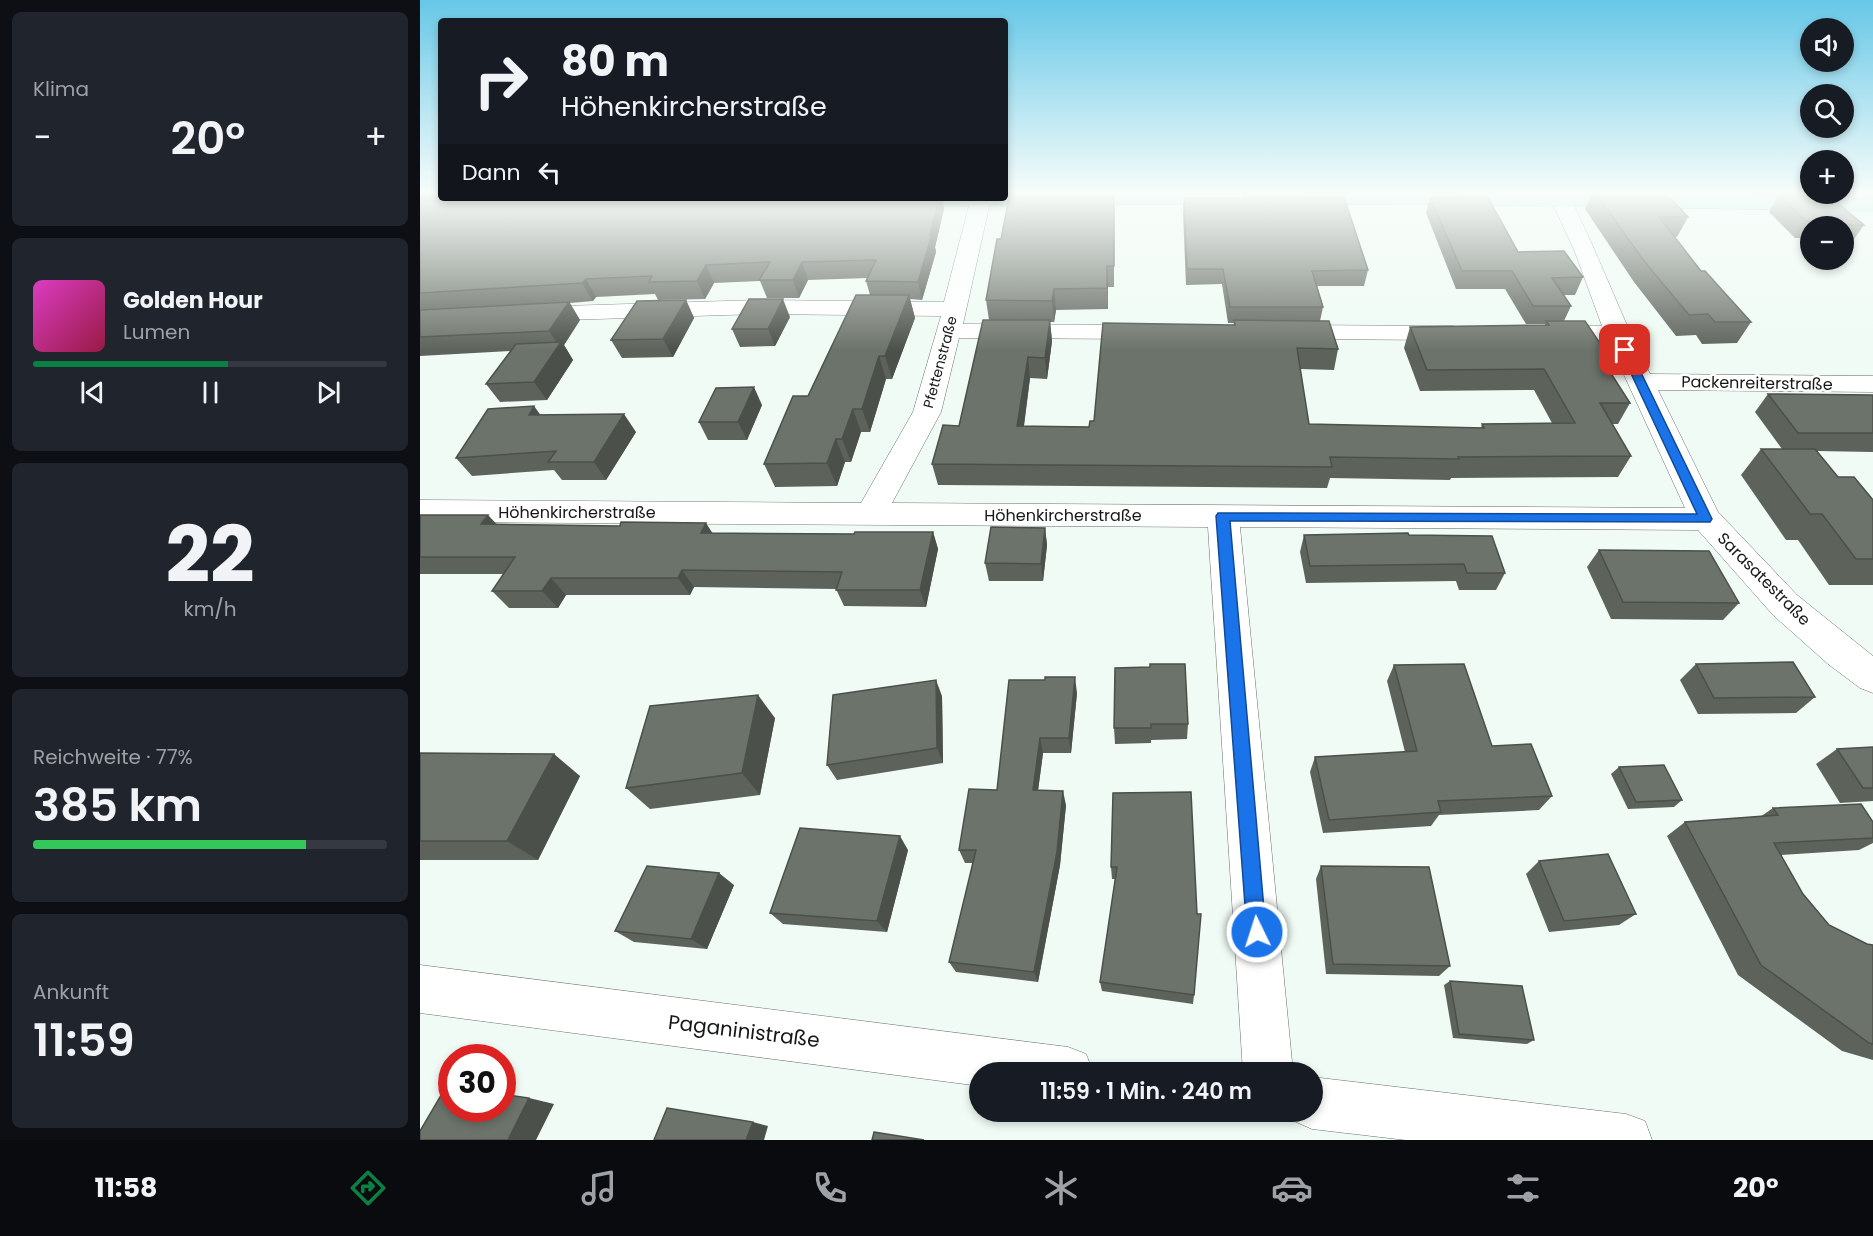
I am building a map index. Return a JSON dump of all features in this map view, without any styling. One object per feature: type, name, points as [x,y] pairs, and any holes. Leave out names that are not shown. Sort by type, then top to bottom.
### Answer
[{"type":"street","name":"Pfettenstraße","points":[[870,514],[927,412],[970,245]]},
{"type":"street","name":"Sarasatestraße","points":[[1583,245],[1617,333],[1706,519],[1785,604],[1840,653],[1873,677]]},
{"type":"street","points":[[512,315],[759,307],[1176,332]]},
{"type":"street","points":[[1271,332],[1474,333]]},
{"type":"street","points":[[1521,333],[1617,333]]},
{"type":"street","name":"Packenreiterstraße","points":[[1641,382],[1873,384]]},
{"type":"street","name":"Höhenkircherstraße","points":[[420,511],[1706,519]]},
{"type":"street","points":[[1223,516],[1267,1062]]},
{"type":"street","name":"Paganinistraße","points":[[420,989],[990,1062]]},
{"type":"street","points":[[1323,1104],[1626,1140]]},
{"type":"building","points":[[420,245],[929,245],[918,282],[866,281],[876,260],[802,262],[793,280],[759,280],[770,262],[706,265],[697,281],[649,282],[652,276],[586,279],[582,283],[420,293]]},
{"type":"building","points":[[996,245],[1114,245],[1114,266],[1107,266],[1107,288],[1054,289],[1052,301],[986,300]]},
{"type":"building","points":[[1186,245],[1360,245],[1368,270],[1312,271],[1323,307],[1230,307],[1223,269],[1187,269]]},
{"type":"building","points":[[1451,245],[1514,245],[1518,252],[1564,251],[1583,277],[1552,278],[1571,306],[1533,306],[1512,271],[1462,271]]},
{"type":"building","points":[[1633,245],[1681,245],[1701,271],[1705,271],[1751,322],[1715,322],[1708,314],[1689,315]]},
{"type":"building","points":[[856,295],[909,295],[885,356],[879,356],[862,409],[853,409],[842,439],[836,439],[827,463],[764,464],[793,396],[808,396]]},
{"type":"building","points":[[749,299],[783,299],[768,329],[732,329]]},
{"type":"building","points":[[686,300],[663,339],[611,340],[637,301]]},
{"type":"building","points":[[569,302],[549,331],[420,337],[420,310]]},
{"type":"building","points":[[983,320],[1050,320],[1045,358],[1028,357],[1017,426],[1089,427],[1090,421],[1094,421],[1103,323],[1235,325],[1234,320],[1329,321],[1338,349],[1297,348],[1309,424],[1484,428],[1482,424],[1575,423],[1544,369],[1427,370],[1410,327],[1549,325],[1546,321],[1585,321],[1612,361],[1603,361],[1630,403],[1600,403],[1631,456],[1458,457],[1459,459],[1330,457],[1332,467],[932,464],[943,425],[959,426]]},
{"type":"building","points":[[561,342],[534,382],[486,384],[516,344]]},
{"type":"building","points":[[754,387],[738,422],[699,422],[716,388]]},
{"type":"building","points":[[1768,394],[1873,395],[1873,433],[1798,433]]},
{"type":"building","points":[[534,406],[529,415],[624,414],[594,462],[548,462],[556,451],[456,458],[488,409]]},
{"type":"building","points":[[1761,449],[1815,449],[1838,477],[1854,477],[1873,500],[1873,559],[1856,559],[1822,514],[1810,514]]},
{"type":"building","points":[[420,515],[488,515],[481,524],[620,526],[621,522],[706,523],[701,533],[933,532],[920,590],[836,590],[842,572],[682,570],[678,578],[551,578],[542,591],[492,591],[515,557],[420,557]]},
{"type":"building","points":[[991,527],[1045,528],[1041,564],[985,563]]},
{"type":"building","points":[[1408,533],[1409,535],[1492,536],[1505,573],[1467,573],[1464,564],[1310,566],[1304,535]]},
{"type":"building","points":[[1599,550],[1709,551],[1739,603],[1623,602]]},
{"type":"building","points":[[1793,662],[1815,697],[1714,698],[1696,664]]},
{"type":"building","points":[[1150,664],[1185,664],[1188,724],[1151,724],[1151,728],[1114,728],[1115,668],[1150,667]]},
{"type":"building","points":[[1464,664],[1492,746],[1531,744],[1552,796],[1438,801],[1441,812],[1329,820],[1315,757],[1417,751],[1394,665]]},
{"type":"building","points":[[1045,677],[1075,677],[1069,738],[1040,738],[1033,790],[1063,791],[1057,852],[1034,972],[949,962],[976,850],[959,850],[969,789],[997,790],[1009,680],[1045,680]]},
{"type":"building","points":[[936,680],[937,748],[827,765],[833,695]]},
{"type":"building","points":[[758,695],[742,773],[626,788],[650,706]]},
{"type":"building","points":[[1873,747],[1873,788],[1863,788],[1837,749]]},
{"type":"building","points":[[420,753],[554,754],[507,841],[420,841]]},
{"type":"building","points":[[1664,765],[1682,800],[1636,802],[1619,767]]},
{"type":"building","points":[[1191,792],[1197,914],[1201,914],[1194,995],[1100,982],[1117,867],[1111,867],[1113,793]]},
{"type":"building","points":[[1861,804],[1873,822],[1873,838],[1774,843],[1803,894],[1829,925],[1873,945],[1873,1044],[1761,965],[1685,822],[1778,815],[1773,808]]},
{"type":"building","points":[[800,828],[900,836],[877,921],[770,913]]},
{"type":"building","points":[[1608,854],[1636,914],[1564,921],[1539,861]]},
{"type":"building","points":[[647,866],[719,873],[691,939],[615,931]]},
{"type":"building","points":[[1321,866],[1429,867],[1450,966],[1333,964]]},
{"type":"building","points":[[1450,981],[1522,986],[1534,1040],[1459,1034]]},
{"type":"building","points":[[516,1096],[529,1098],[508,1140],[420,1140],[420,1131],[438,1100],[438,1122],[516,1122]]},
{"type":"building","points":[[667,1108],[753,1122],[746,1140],[654,1140]]},
{"type":"building","points":[[874,1132],[924,1140],[872,1140]]},
{"type":"route","points":[[1257,932],[1223,516],[1706,519],[1625,350]]}]
